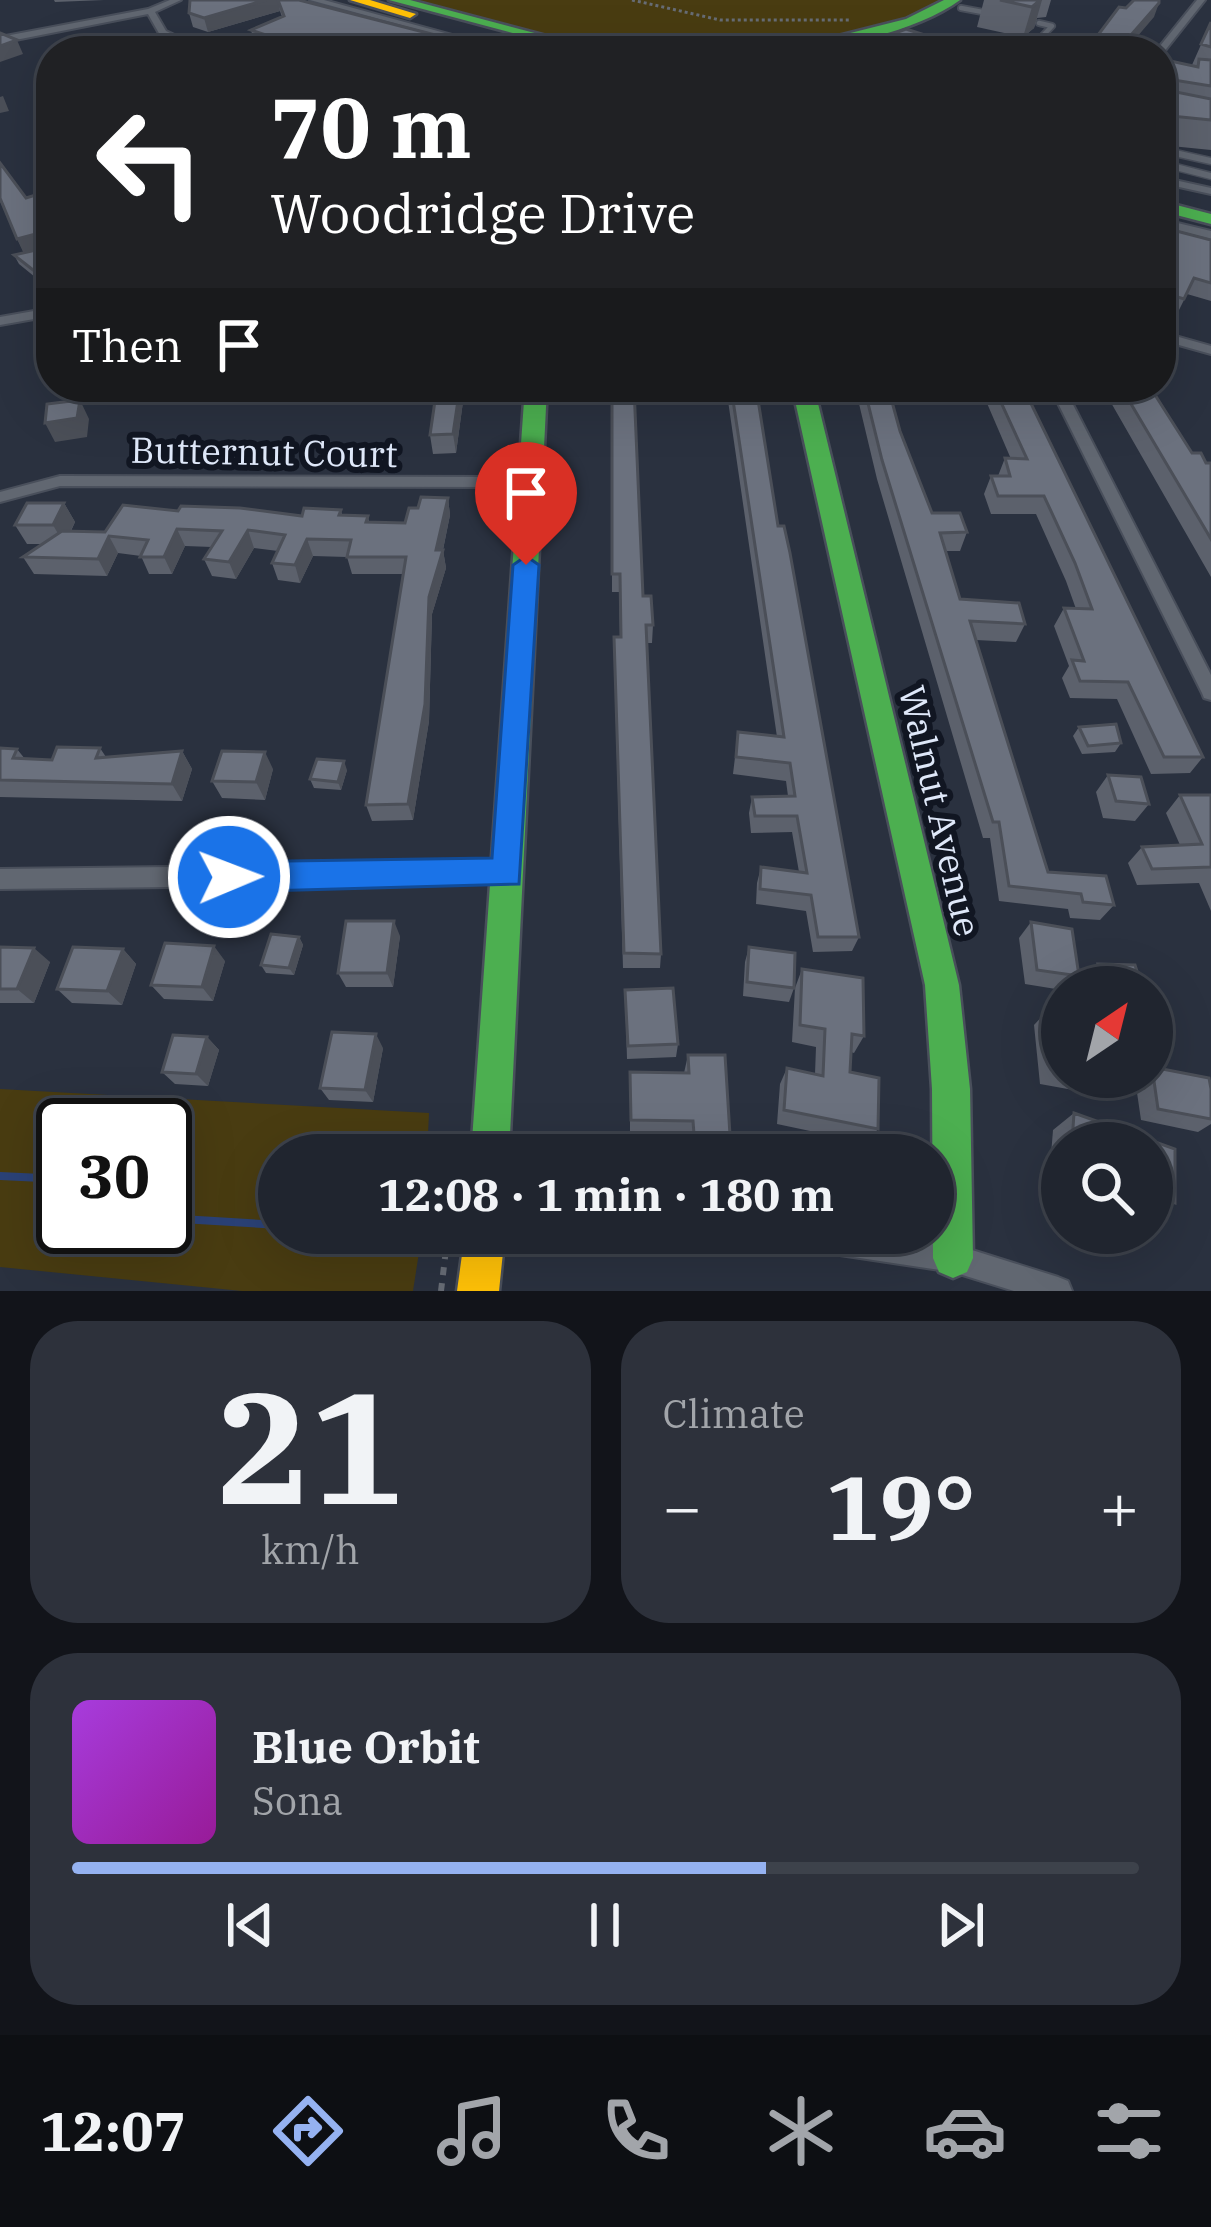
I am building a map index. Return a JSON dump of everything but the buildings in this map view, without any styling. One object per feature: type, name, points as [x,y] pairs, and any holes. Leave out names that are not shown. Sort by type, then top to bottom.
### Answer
[{"type":"street","points":[[0,40],[150,11],[177,0]]},
{"type":"street","points":[[314,0],[450,36]]},
{"type":"street","points":[[356,0],[496,36]]},
{"type":"street","points":[[395,0],[537,36]]},
{"type":"street","points":[[1172,36],[1201,0]]},
{"type":"street","points":[[898,36],[970,5]]},
{"type":"street","points":[[150,11],[169,36]]},
{"type":"street","points":[[914,33],[922,36]]},
{"type":"street","points":[[1176,182],[1211,205]]},
{"type":"street","points":[[1176,183],[1211,191]]},
{"type":"street","points":[[1176,210],[1211,219]]},
{"type":"street","points":[[1176,226],[1211,235]]},
{"type":"street","points":[[0,321],[36,315]]},
{"type":"street","points":[[1176,340],[1211,350]]},
{"type":"street","points":[[491,1134],[535,402]]},
{"type":"street","name":"Walnut Avenue","points":[[807,402],[932,930],[951,1089],[953,1258]]},
{"type":"street","points":[[1065,402],[1211,693]]},
{"type":"street","name":"Butternut Court","points":[[0,497],[60,482],[530,482]]},
{"type":"street","points":[[0,880],[507,873]]},
{"type":"street","points":[[478,1291],[482,1254]]},
{"type":"street","points":[[925,1254],[1058,1291]]},
{"type":"lane","points":[[1039,23],[1052,26],[1042,36]]},
{"type":"lane","points":[[914,33],[934,36]]},
{"type":"lane","points":[[1176,153],[1211,161]]},
{"type":"lane","points":[[1176,175],[1211,176]]},
{"type":"path","points":[[632,0],[720,20],[865,19]]},
{"type":"path","points":[[441,1291],[445,1254]]},
{"type":"shaded area","points":[[406,0],[949,0],[854,36],[533,36]]},
{"type":"shaded area","points":[[0,1089],[161,1098],[36,1098],[36,1254],[192,1254],[192,1100],[429,1113],[428,1134],[258,1134],[258,1254],[419,1254],[413,1291],[242,1291],[0,1267]]},
{"type":"waterway","points":[[0,1176],[36,1178]]},
{"type":"waterway","points":[[192,1220],[258,1224]]},
{"type":"traffic: fast","points":[[395,0],[537,36]]},
{"type":"traffic: fast","points":[[850,36],[910,22],[954,0]]},
{"type":"traffic: fast","points":[[1176,210],[1211,219]]},
{"type":"traffic: fast","points":[[491,1134],[535,402]]},
{"type":"traffic: fast","points":[[806,402],[942,985],[951,1089],[953,1258]]},
{"type":"traffic: slow","points":[[356,0],[410,14]]},
{"type":"traffic: slow","points":[[478,1291],[482,1254]]},
{"type":"route","points":[[229,877],[507,873],[526,565]]}]
